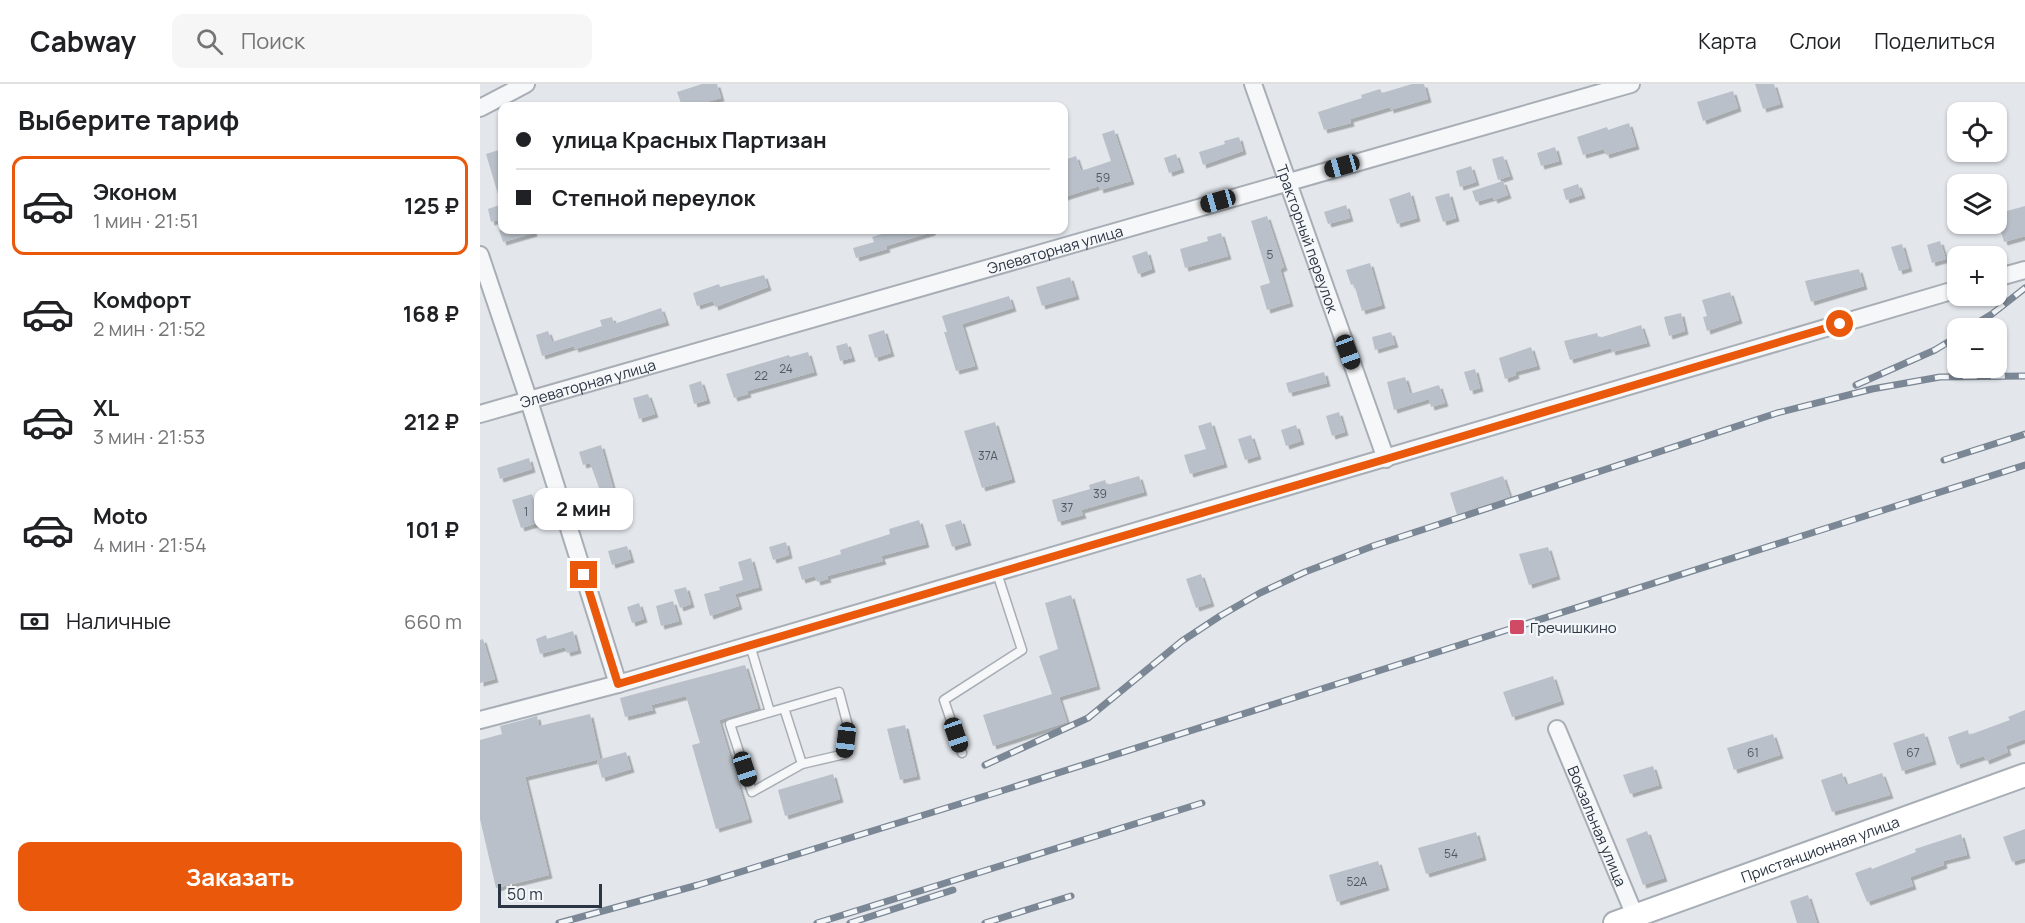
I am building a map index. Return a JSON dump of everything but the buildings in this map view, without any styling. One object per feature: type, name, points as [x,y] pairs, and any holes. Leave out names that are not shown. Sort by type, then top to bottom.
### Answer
[{"type":"street","points":[[480,108],[526,84]]},
{"type":"street","name":"Тракторный переулок","points":[[1253,84],[1386,459]]},
{"type":"street","name":"Элеваторная улица","points":[[480,414],[1631,84]]},
{"type":"street","points":[[480,255],[529,400],[618,684]]},
{"type":"street","points":[[2007,275],[2025,270]]},
{"type":"street","points":[[480,720],[618,684],[1947,293]]},
{"type":"street","name":"Вокзальная улица","points":[[1557,729],[1630,921]]},
{"type":"street","name":"Пристанционная улица","points":[[1630,921],[2025,775]]},
{"type":"lane","points":[[962,753],[944,699],[1022,650],[997,573]]},
{"type":"lane","points":[[750,645],[770,712]]},
{"type":"lane","points":[[838,692],[848,726],[845,754],[802,764],[752,792],[730,724],[770,712],[838,692]]},
{"type":"lane","points":[[784,708],[802,764]]},
{"type":"railway","points":[[1985,318],[2025,288]]},
{"type":"railway","points":[[1856,385],[1947,343]]},
{"type":"railway","points":[[985,765],[1088,718],[1182,641],[1260,593],[1305,572],[1373,546],[1777,413],[1872,389],[1940,377],[2025,376]]},
{"type":"railway","points":[[1944,460],[2025,434]]},
{"type":"railway","points":[[559,923],[698,885],[998,792],[2025,465]]},
{"type":"railway","points":[[817,923],[1202,803]]},
{"type":"railway","points":[[850,923],[953,890]]},
{"type":"railway","points":[[985,923],[1071,896]]},
{"type":"place","name":"Гречишкино","points":[[1517,627]]},
{"type":"route","points":[[584,575],[618,684],[1840,324]]}]
